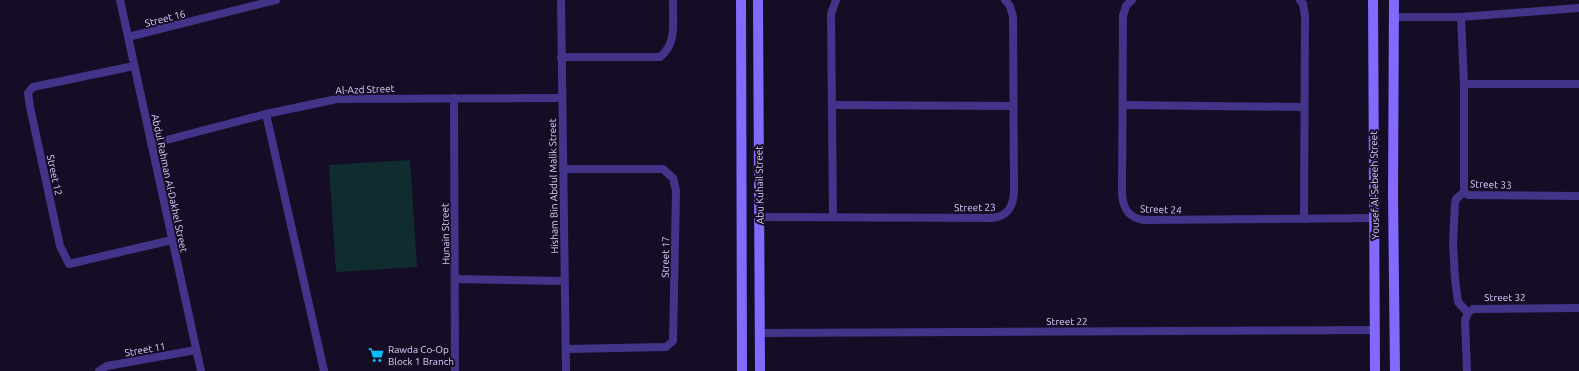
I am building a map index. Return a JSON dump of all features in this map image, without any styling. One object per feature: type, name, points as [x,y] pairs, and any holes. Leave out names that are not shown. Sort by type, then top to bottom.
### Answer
[{"type":"street","name":"Abdul Rahman Al-Dakhel Street","points":[[120,0],[201,371]]},
{"type":"street","name":"Street 16","points":[[128,37],[276,0]]},
{"type":"street","name":"Hisham Bin Abdul Malik Street","points":[[561,0],[561,98],[566,371]]},
{"type":"street","points":[[561,58],[660,57],[668,51],[672,41],[673,0]]},
{"type":"street","name":"Abu Kuhail Street","points":[[741,0],[742,371]]},
{"type":"street","name":"Abu Kuhail Street","points":[[758,0],[760,371]]},
{"type":"street","points":[[833,218],[831,14],[836,0]]},
{"type":"street","name":"Street 23","points":[[760,217],[991,218],[1004,215],[1011,206],[1014,192],[1013,17],[1010,6],[1005,0]]},
{"type":"street","name":"Street 24","points":[[1132,0],[1128,3],[1123,12],[1122,194],[1126,210],[1132,217],[1144,220],[1374,218]]},
{"type":"street","points":[[1300,0],[1303,4],[1305,16],[1304,219]]},
{"type":"street","name":"Yousef Al-Sebeeh Street","points":[[1373,0],[1375,371]]},
{"type":"street","name":"Yousef Al-Sebeeh Street","points":[[1394,0],[1393,202],[1395,371]]},
{"type":"street","points":[[1395,17],[1461,17],[1579,8]]},
{"type":"street","name":"Street 33","points":[[1461,17],[1464,84],[1464,192],[1468,195],[1579,196]]},
{"type":"street","name":"Street 12","points":[[134,66],[33,87],[28,93],[60,246],[69,264],[172,240]]},
{"type":"street","points":[[1464,84],[1579,84]]},
{"type":"street","points":[[742,88],[748,92],[756,91],[758,88]]},
{"type":"street","name":"Hunain Street","points":[[454,98],[456,279],[455,371]]},
{"type":"street","name":"Al-Azd Street","points":[[151,144],[266,114],[337,99],[561,98]]},
{"type":"street","points":[[832,105],[1013,106]]},
{"type":"street","points":[[1123,105],[1304,107]]},
{"type":"street","points":[[742,112],[744,108],[752,107],[758,112]]},
{"type":"street","points":[[266,114],[324,371]]},
{"type":"street","name":"Street 17","points":[[563,169],[663,169],[673,178],[676,190],[673,341],[666,347],[566,349]]},
{"type":"street","points":[[1464,192],[1455,203],[1454,266],[1458,302],[1468,313],[1465,320],[1467,371]]},
{"type":"street","points":[[456,279],[564,282]]},
{"type":"street","name":"Street 32","points":[[1468,313],[1479,307],[1579,308]]},
{"type":"street","name":"Street 22","points":[[760,332],[1375,330]]},
{"type":"street","name":"Street 11","points":[[99,371],[107,366],[196,350]]},
{"type":"green space","points":[[410,160],[417,267],[336,272],[329,165]]},
{"type":"place","name":"Rawda Co-Op Block 1 Branch","points":[[376,355]]}]
